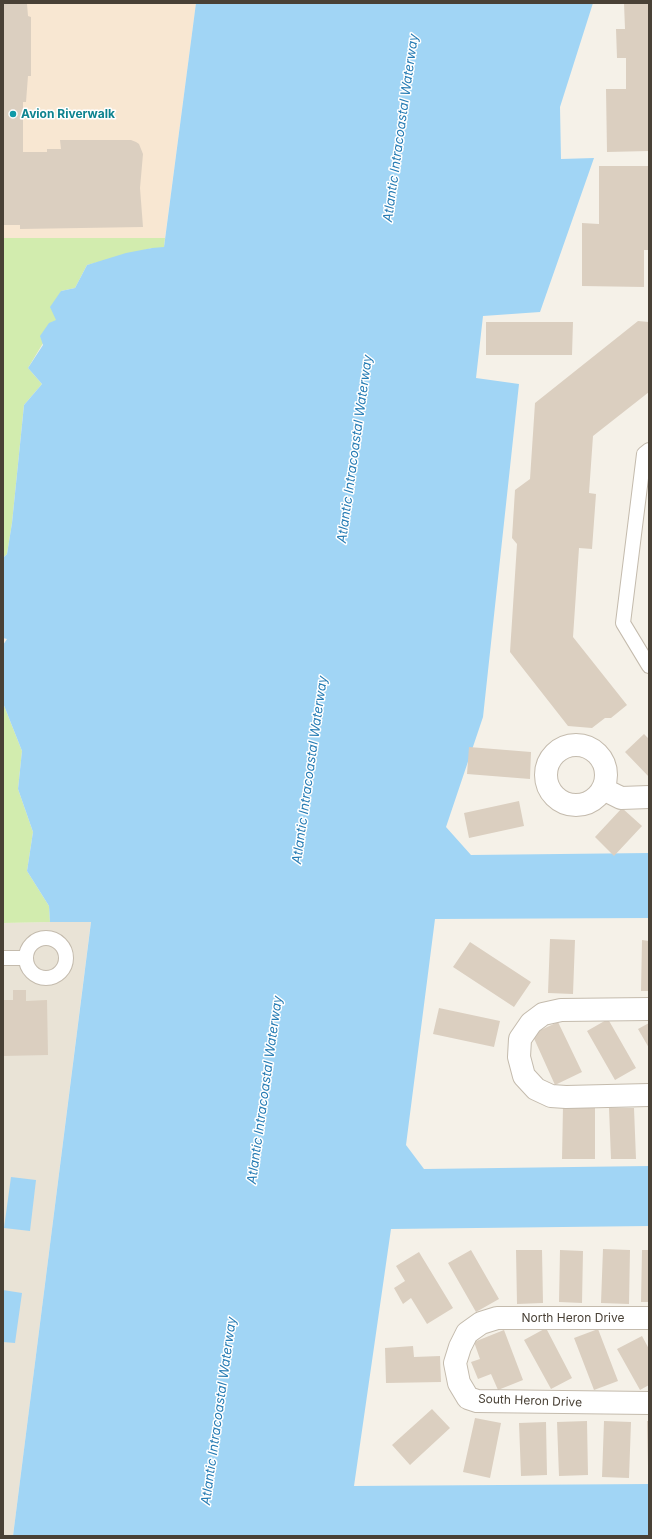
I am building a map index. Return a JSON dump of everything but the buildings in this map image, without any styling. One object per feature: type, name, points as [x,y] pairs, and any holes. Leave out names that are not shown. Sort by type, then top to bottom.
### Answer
[{"type":"street","points":[[603,789],[621,798],[649,797]]},
{"type":"street","points":[[649,1009],[561,1010],[543,1014],[531,1023],[520,1039],[519,1057],[524,1076],[536,1089],[551,1096],[649,1095]]},
{"type":"street","name":"North Heron Drive","points":[[497,1318],[649,1318]]},
{"type":"street","name":"South Heron Drive","points":[[497,1318],[481,1323],[467,1334],[460,1347],[455,1362],[459,1383],[468,1398],[477,1401],[497,1402],[649,1403]]},
{"type":"lane","points":[[649,450],[644,454],[623,623],[649,666]]},
{"type":"lane","points":[[3,958],[26,958]]},
{"type":"shaded area","points":[[3,3],[196,3],[165,238],[3,238]]},
{"type":"shaded area","points":[[91,921],[13,1536],[3,1536],[3,923]]},
{"type":"green space","points":[[3,238],[165,238],[164,248],[152,248],[87,265],[75,288],[61,291],[57,320],[28,368],[42,384],[24,405],[12,523],[7,554],[3,558]]},
{"type":"green space","points":[[3,703],[22,751],[18,789],[33,832],[27,871],[49,906],[50,922],[3,923]]},
{"type":"water","name":"Atlantic Intracoastal Waterway","points":[[196,3],[593,3],[560,107],[561,159],[594,158],[540,312],[483,316],[476,378],[519,384],[483,717],[446,827],[471,855],[649,853],[649,918],[435,919],[406,1145],[424,1169],[649,1166],[649,1226],[391,1229],[354,1486],[649,1484],[649,1536],[13,1536],[91,922],[50,922],[49,906],[27,871],[33,832],[18,789],[22,751],[3,703],[3,645],[7,639],[3,638],[3,558],[7,554],[12,523],[24,405],[42,384],[28,368],[43,345],[40,336],[49,323],[56,320],[50,307],[61,291],[75,288],[87,265],[126,253],[164,247]]},
{"type":"water","points":[[11,1177],[36,1180],[30,1231],[4,1228]]},
{"type":"water","points":[[3,1290],[22,1293],[15,1343],[3,1342]]},
{"type":"place","name":"Avion Riverwalk","points":[[13,114]]}]
